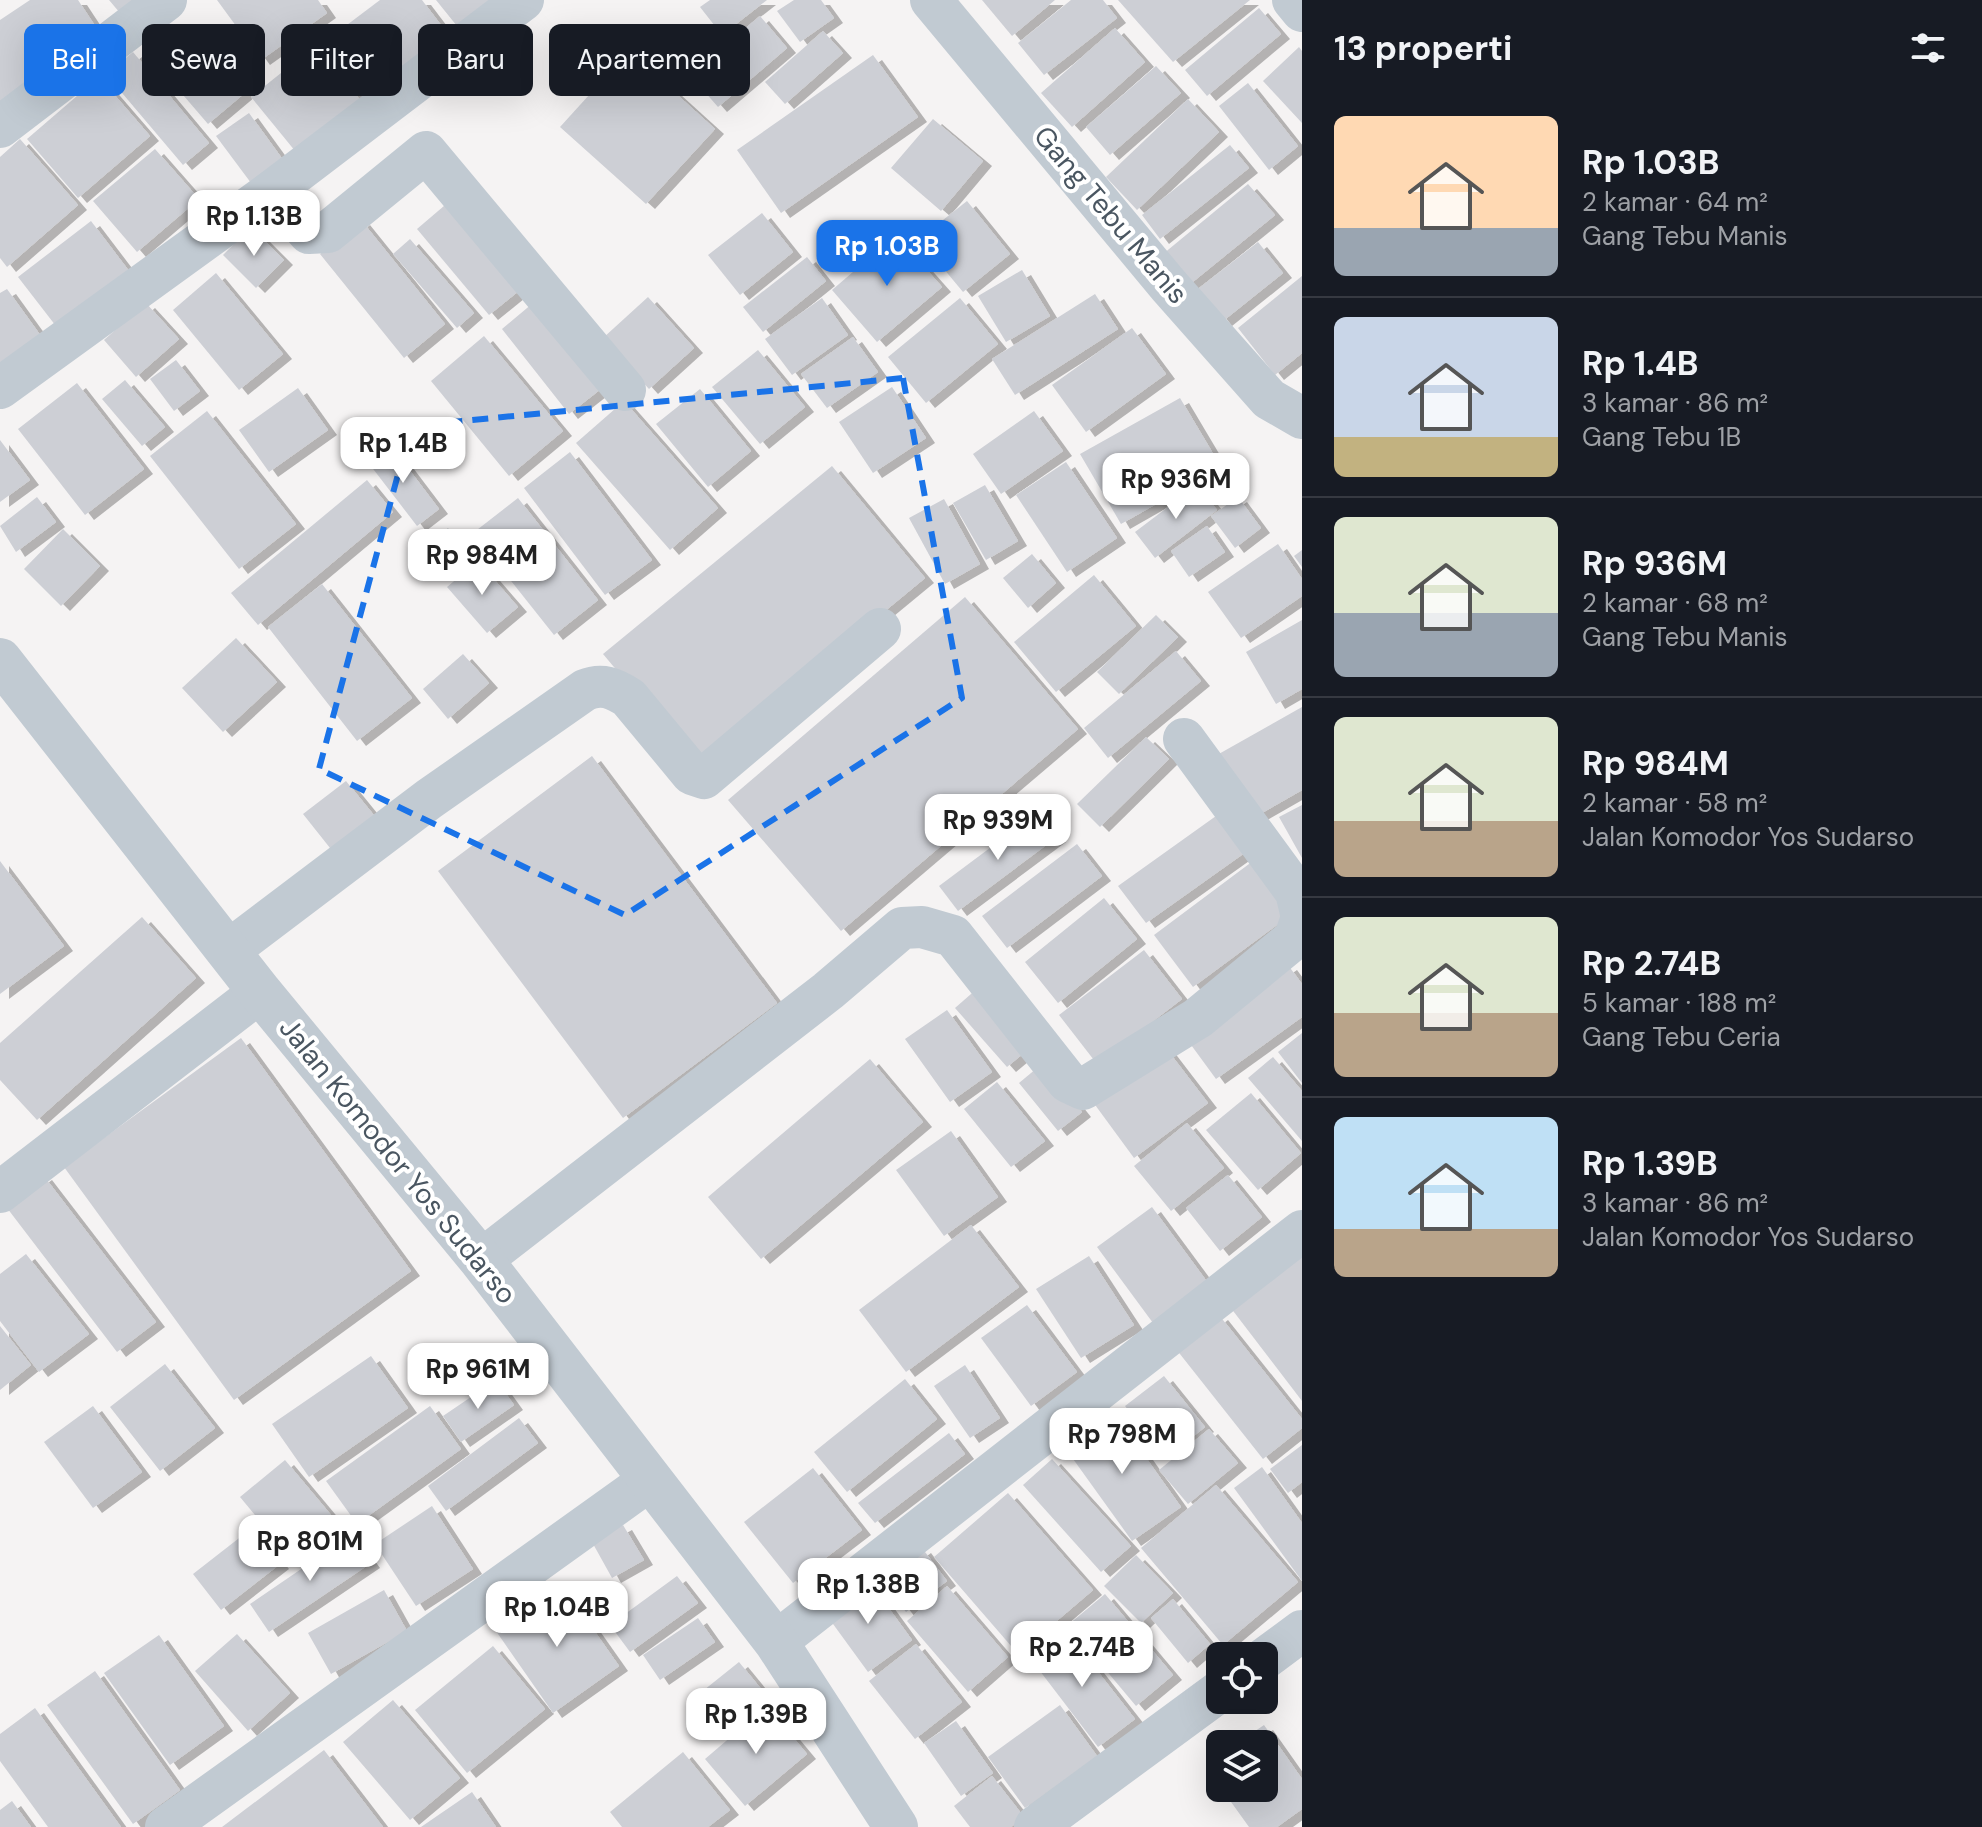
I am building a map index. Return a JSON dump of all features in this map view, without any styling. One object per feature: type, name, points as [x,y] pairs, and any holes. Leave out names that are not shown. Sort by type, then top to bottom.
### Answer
[{"type":"street","points":[[0,127],[166,0]]},
{"type":"street","points":[[0,388],[272,191],[523,0]]},
{"type":"street","name":"Gang Tebu Manis","points":[[931,0],[1169,286],[1269,399],[1302,418]]},
{"type":"street","points":[[1293,0],[1302,11]]},
{"type":"street","points":[[272,191],[309,233],[328,232],[426,152],[625,390]]},
{"type":"street","points":[[228,951],[429,799],[585,690],[598,685],[616,689],[629,698],[692,774],[704,778],[880,629]]},
{"type":"street","name":"Jalan Komodor Yos Sudarso","points":[[0,660],[260,992],[481,1260],[776,1642],[881,1822]]},
{"type":"street","points":[[481,1260],[828,991],[902,928],[922,927],[953,936],[1068,1082],[1083,1089],[1198,1018],[1299,936],[1302,917],[1296,892],[1184,739]]},
{"type":"street","points":[[0,1192],[260,992]]},
{"type":"street","points":[[776,1642],[1302,1231]]},
{"type":"street","points":[[166,1827],[650,1480]]},
{"type":"street","points":[[1278,1649],[1302,1631]]},
{"type":"street","points":[[1035,1827],[1206,1701]]},
{"type":"highlighted area","points":[[903,378],[962,698],[625,915],[319,769],[411,426]]},
{"type":"building","points":[[30,0],[78,0],[94,24],[24,24],[24,96],[0,112],[0,20]]},
{"type":"building","points":[[109,0],[137,0],[120,13]]},
{"type":"building","points":[[217,0],[318,0],[327,13],[312,24],[281,24],[281,46],[265,57],[265,24],[235,24]]},
{"type":"building","points":[[380,0],[422,0],[440,24],[418,24],[418,62],[402,74],[402,24],[348,24]]},
{"type":"building","points":[[436,0],[499,0],[470,24],[455,24]]},
{"type":"building","points":[[710,0],[767,0],[736,24],[713,24],[700,7]]},
{"type":"building","points":[[794,0],[821,0],[834,18],[800,42],[777,11]]},
{"type":"building","points":[[982,0],[1055,0],[1012,36]]},
{"type":"building","points":[[1071,0],[1103,0],[1117,18],[1044,75],[1018,43]]},
{"type":"building","points":[[1118,0],[1250,0],[1173,62]]},
{"type":"building","points":[[1259,8],[1281,34],[1207,96],[1185,70]]},
{"type":"building","points":[[760,16],[787,48],[750,80],[750,24]]},
{"type":"building","points":[[1115,28],[1145,62],[1072,127],[1041,93]]},
{"type":"building","points":[[823,31],[843,53],[785,104],[765,82]]},
{"type":"building","points":[[1299,47],[1302,51],[1302,123],[1263,81]]},
{"type":"building","points":[[133,52],[142,63],[142,96],[170,96],[209,143],[183,165],[125,96],[126,58]]},
{"type":"building","points":[[873,55],[918,117],[781,213],[737,150]]},
{"type":"building","points":[[1156,66],[1181,93],[1110,155],[1086,127]]},
{"type":"building","points":[[281,73],[281,96],[357,96],[364,105],[300,157],[251,97],[265,96],[265,86]]},
{"type":"building","points":[[1248,83],[1298,146],[1269,170],[1219,106]]},
{"type":"building","points":[[77,96],[115,96],[150,136],[78,198],[27,139]]},
{"type":"building","points":[[184,96],[241,96],[208,124]]},
{"type":"building","points":[[588,96],[679,96],[715,129],[646,204],[560,127]]},
{"type":"building","points":[[708,96],[731,96],[718,107]]},
{"type":"building","points":[[1188,99],[1219,132],[1137,210],[1106,177]]},
{"type":"building","points":[[249,113],[286,164],[254,187],[216,136]]},
{"type":"building","points":[[933,119],[983,161],[941,211],[891,168]]},
{"type":"building","points":[[20,139],[78,205],[7,267],[0,258],[0,157]]},
{"type":"building","points":[[1230,145],[1249,168],[1160,239],[1142,215]]},
{"type":"building","points":[[155,149],[199,199],[137,252],[93,201]]},
{"type":"building","points":[[1248,184],[1275,215],[1189,285],[1163,254]]},
{"type":"building","points":[[458,194],[531,281],[489,315],[417,229]]},
{"type":"building","points":[[967,201],[1010,254],[963,292],[919,239]]},
{"type":"building","points":[[762,213],[793,252],[740,295],[708,255]]},
{"type":"building","points":[[361,220],[445,324],[404,358],[320,254]]},
{"type":"building","points":[[91,221],[132,275],[59,330],[18,277]]},
{"type":"building","points":[[251,227],[284,260],[256,288],[223,255]]},
{"type":"building","points":[[896,235],[942,287],[877,342],[832,290]]},
{"type":"building","points":[[410,239],[474,313],[457,328],[393,254]]},
{"type":"building","points":[[1258,242],[1283,273],[1223,321],[1198,289]]},
{"type":"building","points":[[807,257],[826,281],[763,332],[743,307]]},
{"type":"building","points":[[1022,270],[1050,316],[1006,342],[978,296]]},
{"type":"building","points":[[216,273],[283,354],[239,390],[173,310]]},
{"type":"building","points":[[1302,276],[1302,353],[1275,375],[1238,328]]},
{"type":"building","points":[[7,289],[46,343],[0,376],[0,293]]},
{"type":"building","points":[[1095,294],[1118,329],[1015,395],[992,359]]},
{"type":"building","points":[[648,297],[694,348],[649,389],[603,338]]},
{"type":"building","points":[[539,298],[611,381],[569,414],[502,329]]},
{"type":"building","points":[[822,298],[848,335],[792,375],[765,339]]},
{"type":"building","points":[[960,298],[998,344],[926,403],[888,357]]},
{"type":"building","points":[[146,303],[179,339],[136,377],[104,340]]},
{"type":"building","points":[[1132,328],[1166,374],[1086,432],[1052,385]]},
{"type":"building","points":[[484,336],[563,431],[509,476],[431,381]]},
{"type":"building","points":[[853,337],[878,372],[827,408],[801,374]]},
{"type":"building","points":[[758,350],[805,407],[760,444],[712,387]]},
{"type":"building","points":[[176,360],[200,391],[174,411],[150,379]]},
{"type":"building","points":[[125,380],[165,427],[142,446],[102,399]]},
{"type":"building","points":[[77,383],[144,469],[85,515],[18,429]]},
{"type":"building","points":[[892,387],[926,438],[873,473],[839,422]]},
{"type":"building","points":[[298,388],[328,430],[269,472],[239,430]]},
{"type":"building","points":[[700,389],[751,451],[708,487],[656,424]]},
{"type":"building","points":[[1180,398],[1221,467],[1121,524],[1080,454]]},
{"type":"building","points":[[624,401],[718,508],[670,550],[576,443]]},
{"type":"building","points":[[207,411],[296,524],[239,569],[150,456]]},
{"type":"building","points":[[1034,411],[1063,451],[1001,494],[973,454]]},
{"type":"building","points":[[0,440],[30,480],[0,502]]},
{"type":"building","points":[[389,443],[439,509],[417,526],[367,461]]},
{"type":"building","points":[[570,452],[652,560],[605,595],[524,488]]},
{"type":"building","points":[[1066,462],[1117,538],[1067,572],[1016,495]]},
{"type":"building","points":[[832,466],[925,578],[697,766],[603,654]]},
{"type":"building","points":[[367,480],[393,512],[258,625],[231,593]]},
{"type":"building","points":[[985,485],[1018,541],[986,560],[953,503]]},
{"type":"building","points":[[1197,485],[1217,510],[1155,558],[1135,532]]},
{"type":"building","points":[[37,497],[56,522],[16,552],[0,526]]},
{"type":"building","points":[[1238,497],[1261,528],[1235,548],[1211,516]]},
{"type":"building","points":[[518,498],[598,600],[554,635],[473,533]]},
{"type":"building","points":[[944,499],[980,564],[945,584],[909,518]]},
{"type":"building","points":[[1207,526],[1225,552],[1189,577],[1171,551]]},
{"type":"building","points":[[448,528],[469,555],[445,574],[424,547]]},
{"type":"building","points":[[63,529],[100,566],[61,606],[24,569]]},
{"type":"building","points":[[1278,544],[1302,579],[1302,596],[1241,638],[1208,592]]},
{"type":"building","points":[[1302,550],[1302,567],[1294,556]]},
{"type":"building","points":[[1032,554],[1056,583],[1028,608],[1003,578]]},
{"type":"building","points":[[478,561],[518,607],[487,633],[447,587]]},
{"type":"building","points":[[1094,575],[1136,626],[1056,692],[1014,642]]},
{"type":"building","points":[[322,584],[412,698],[357,741],[268,627]]},
{"type":"building","points":[[965,597],[1078,729],[841,931],[728,800]]},
{"type":"building","points":[[1156,615],[1178,637],[1119,694],[1097,672]]},
{"type":"building","points":[[1302,620],[1302,689],[1276,704],[1246,652]]},
{"type":"building","points":[[236,638],[277,682],[223,732],[182,688]]},
{"type":"building","points":[[1176,651],[1201,681],[1108,758],[1084,728]]},
{"type":"building","points":[[463,654],[489,683],[448,719],[423,689]]},
{"type":"building","points":[[1302,707],[1302,790],[1253,818],[1217,755]]},
{"type":"building","points":[[1146,737],[1169,759],[1100,827],[1077,804]]},
{"type":"building","points":[[592,756],[777,1003],[623,1118],[438,871]]},
{"type":"building","points":[[346,781],[377,819],[334,853],[303,814]]},
{"type":"building","points":[[1302,805],[1302,858],[1279,817]]},
{"type":"building","points":[[1223,811],[1250,849],[1146,923],[1118,886]]},
{"type":"building","points":[[1038,812],[1057,837],[958,911],[939,886]]},
{"type":"building","points":[[1077,844],[1102,876],[1007,948],[982,916]]},
{"type":"building","points":[[0,861],[64,946],[0,994]]},
{"type":"building","points":[[1253,861],[1293,913],[1193,987],[1154,935]]},
{"type":"building","points":[[1104,898],[1137,939],[1058,1003],[1025,962]]},
{"type":"building","points":[[142,917],[196,978],[37,1120],[0,1080],[0,1043]]},
{"type":"building","points":[[1144,950],[1182,999],[1097,1064],[1059,1015]]},
{"type":"building","points":[[1288,965],[1302,984],[1302,1017],[1216,1079],[1186,1038]]},
{"type":"building","points":[[979,987],[1031,1047],[1007,1067],[955,1008]]},
{"type":"building","points":[[947,1010],[992,1072],[950,1102],[905,1039]]},
{"type":"building","points":[[1302,1033],[1302,1083],[1278,1052]]},
{"type":"building","points":[[241,1038],[411,1271],[234,1400],[64,1167]]},
{"type":"building","points":[[1162,1043],[1208,1103],[1134,1158],[1090,1098]]},
{"type":"building","points":[[1273,1057],[1302,1091],[1302,1141],[1248,1078]]},
{"type":"building","points":[[870,1059],[923,1122],[761,1259],[708,1197]]},
{"type":"building","points":[[1043,1063],[1082,1112],[1058,1131],[1019,1083]]},
{"type":"building","points":[[997,1082],[1045,1141],[1011,1167],[964,1109]]},
{"type":"building","points":[[1251,1093],[1301,1153],[1258,1190],[1206,1130]]},
{"type":"building","points":[[1187,1123],[1224,1168],[1171,1211],[1134,1166]]},
{"type":"building","points":[[951,1131],[998,1197],[944,1236],[896,1170]]},
{"type":"building","points":[[43,1175],[156,1322],[117,1352],[4,1204]]},
{"type":"building","points":[[1228,1175],[1262,1217],[1220,1251],[1186,1208]]},
{"type":"building","points":[[1152,1207],[1208,1283],[1153,1323],[1097,1247]]},
{"type":"building","points":[[971,1225],[1019,1287],[906,1372],[859,1310]]},
{"type":"building","points":[[1302,1248],[1302,1401],[1224,1299]]},
{"type":"building","points":[[26,1254],[89,1334],[39,1372],[0,1321],[0,1274]]},
{"type":"building","points":[[1089,1256],[1134,1325],[1081,1358],[1036,1289]]},
{"type":"building","points":[[1027,1305],[1077,1372],[1031,1406],[981,1338]]},
{"type":"building","points":[[1219,1315],[1302,1419],[1302,1428],[1263,1459],[1176,1349]]},
{"type":"building","points":[[0,1326],[31,1365],[0,1390]]},
{"type":"building","points":[[371,1356],[408,1408],[309,1477],[272,1424]]},
{"type":"building","points":[[165,1364],[215,1428],[160,1471],[110,1407]]},
{"type":"building","points":[[965,1365],[1000,1418],[970,1438],[934,1386]]},
{"type":"building","points":[[1164,1376],[1205,1427],[1166,1458],[1125,1406]]},
{"type":"building","points":[[905,1379],[937,1419],[847,1492],[814,1452]]},
{"type":"building","points":[[496,1380],[514,1405],[461,1442],[443,1416]]},
{"type":"building","points":[[93,1406],[142,1472],[93,1508],[44,1442]]},
{"type":"building","points":[[430,1406],[461,1449],[357,1524],[326,1481]]},
{"type":"building","points":[[1112,1410],[1181,1507],[1132,1541],[1063,1445]]},
{"type":"building","points":[[519,1418],[538,1443],[446,1511],[428,1486]]},
{"type":"building","points":[[1209,1429],[1238,1463],[1188,1504],[1159,1470]]},
{"type":"building","points":[[949,1433],[965,1454],[875,1523],[858,1503]]},
{"type":"building","points":[[1302,1445],[1302,1482],[1288,1493],[1270,1469]]},
{"type":"building","points":[[1052,1459],[1131,1546],[1101,1572],[1023,1485]]},
{"type":"building","points":[[285,1460],[331,1515],[286,1552],[240,1497]]},
{"type":"building","points":[[1262,1467],[1302,1523],[1302,1581],[1234,1488]]},
{"type":"building","points":[[813,1468],[862,1530],[793,1583],[744,1522]]},
{"type":"building","points":[[1216,1485],[1298,1582],[1227,1642],[1220,1642],[1141,1548]]},
{"type":"building","points":[[1008,1493],[1093,1590],[1018,1654],[934,1557]]},
{"type":"building","points":[[432,1506],[473,1569],[416,1606],[375,1544]]},
{"type":"building","points":[[623,1525],[644,1560],[612,1578],[592,1542]]},
{"type":"building","points":[[252,1528],[280,1564],[221,1610],[193,1574]]},
{"type":"building","points":[[351,1535],[371,1563],[269,1632],[250,1604]]},
{"type":"building","points":[[922,1548],[947,1581],[906,1612],[881,1580]]},
{"type":"building","points":[[1136,1555],[1173,1593],[1141,1623],[1104,1586]]},
{"type":"building","points":[[677,1576],[698,1603],[630,1652],[610,1625]]},
{"type":"building","points":[[869,1581],[912,1640],[868,1672],[825,1613]]},
{"type":"building","points":[[562,1585],[619,1666],[553,1713],[496,1631]]},
{"type":"building","points":[[947,1586],[1008,1657],[968,1692],[907,1621]]},
{"type":"building","points":[[384,1590],[407,1631],[331,1674],[308,1633]]},
{"type":"building","points":[[1105,1594],[1173,1675],[1136,1706],[1068,1625]]},
{"type":"building","points":[[1173,1599],[1208,1642],[1206,1647],[1188,1663],[1151,1618]]},
{"type":"building","points":[[698,1618],[715,1642],[660,1680],[643,1655]]},
{"type":"building","points":[[1066,1631],[1135,1719],[1098,1747],[1030,1658]]},
{"type":"building","points":[[237,1634],[290,1693],[248,1731],[195,1671]]},
{"type":"building","points":[[159,1635],[224,1726],[170,1765],[104,1673]]},
{"type":"building","points":[[916,1644],[962,1702],[915,1739],[869,1681]]},
{"type":"building","points":[[493,1646],[545,1709],[467,1773],[415,1710]]},
{"type":"building","points":[[739,1662],[766,1695],[720,1732],[694,1698]]},
{"type":"building","points":[[95,1671],[180,1790],[133,1824],[47,1705]]},
{"type":"building","points":[[393,1700],[460,1778],[410,1820],[343,1742]]},
{"type":"building","points":[[1060,1705],[1097,1756],[1025,1808],[988,1757]]},
{"type":"building","points":[[767,1706],[807,1754],[745,1806],[705,1759]]},
{"type":"building","points":[[35,1708],[121,1827],[48,1827],[0,1761],[0,1734]]},
{"type":"building","points":[[956,1721],[993,1773],[961,1796],[924,1743]]},
{"type":"building","points":[[1278,1745],[1302,1779],[1302,1809],[1277,1827],[1249,1827],[1231,1802],[1278,1802]]},
{"type":"building","points":[[324,1750],[383,1827],[222,1827]]},
{"type":"building","points":[[683,1752],[730,1810],[708,1827],[622,1827],[610,1812]]},
{"type":"building","points":[[992,1776],[1024,1817],[1011,1827],[970,1827],[954,1806]]},
{"type":"building","points":[[472,1792],[496,1827],[421,1827]]},
{"type":"building","points":[[12,1801],[31,1827],[0,1827],[0,1810]]}]
